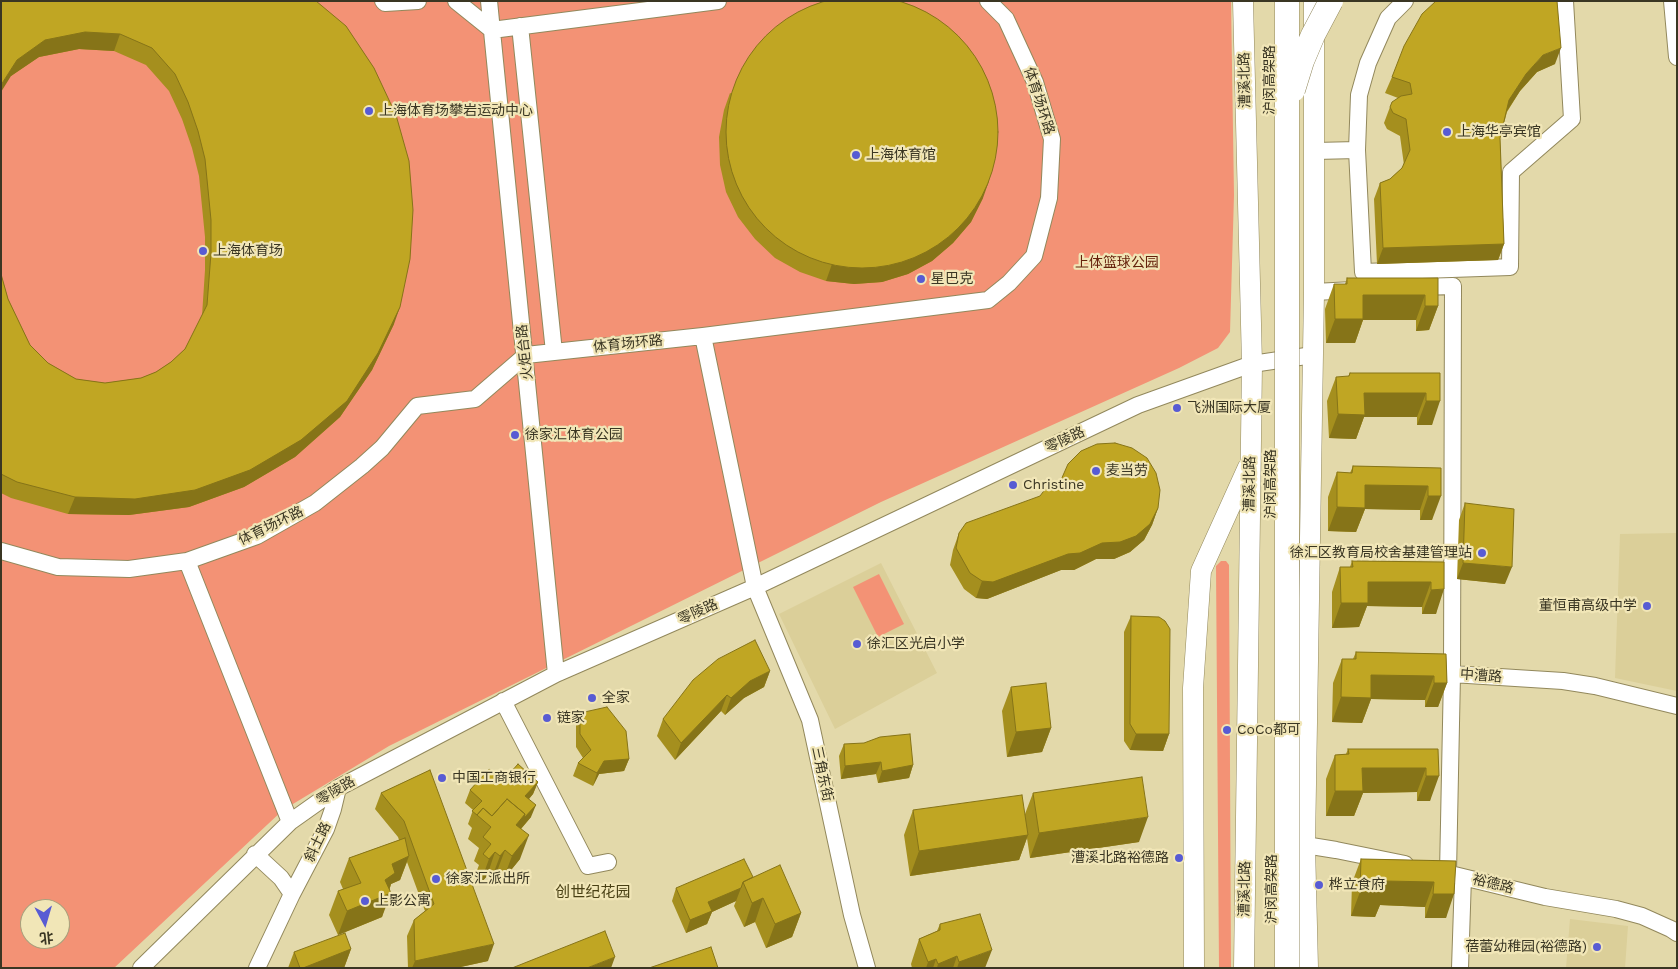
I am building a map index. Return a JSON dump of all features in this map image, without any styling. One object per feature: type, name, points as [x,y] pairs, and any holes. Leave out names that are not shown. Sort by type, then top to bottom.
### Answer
[{"type":"highway","name":"沪闵高架路","points":[[1270,1],[1272,968]]},
{"type":"highway","points":[[1287,1],[1287,968]]},
{"type":"highway","points":[[1286,134],[1293,91],[1302,61],[1331,1]]},
{"type":"main road","name":"漕溪北路","points":[[1243,1],[1252,364],[1244,968]]},
{"type":"main road","points":[[1308,968],[1305,845],[1314,292],[1315,1]]},
{"type":"main road","points":[[1194,968],[1192,688],[1201,571],[1251,461]]},
{"type":"street","points":[[383,1],[386,3],[418,1]]},
{"type":"street","points":[[456,1],[492,30],[718,1]]},
{"type":"street","name":"火炬台路","points":[[489,1],[526,355],[556,674]]},
{"type":"street","name":"体育场环路","points":[[1,551],[58,567],[129,569],[187,561],[257,536],[316,503],[382,448],[417,406],[475,399],[526,355],[703,336],[988,300],[1010,283],[1034,256],[1049,198],[1052,139],[1035,82],[1006,20],[988,1]]},
{"type":"street","points":[[1405,1],[1388,18],[1368,63],[1360,95],[1357,150],[1363,272],[1510,267],[1511,172],[1572,119],[1565,1]]},
{"type":"street","points":[[1672,1],[1677,57]]},
{"type":"street","points":[[520,26],[554,352]]},
{"type":"street","points":[[1315,151],[1357,150]]},
{"type":"street","points":[[1403,288],[1453,286],[1452,674]]},
{"type":"street","points":[[1314,292],[1364,290]]},
{"type":"street","name":"三角东街","points":[[703,336],[755,587],[810,720],[852,915],[867,968]]},
{"type":"street","name":"零陵路","points":[[141,968],[255,854],[290,822],[338,788],[503,701],[556,674],[755,587],[1138,405],[1252,364],[1313,355]]},
{"type":"street","points":[[187,561],[290,822]]},
{"type":"street","name":"中漕路","points":[[1460,968],[1452,674],[1563,681],[1595,686],[1677,706]]},
{"type":"street","points":[[503,701],[588,866],[608,862]]},
{"type":"street","name":"斜土路","points":[[257,968],[292,894],[326,829],[338,788]]},
{"type":"street","name":"裕德路","points":[[1305,845],[1456,875],[1545,897],[1616,909],[1642,916],[1677,933]]},
{"type":"street","points":[[255,854],[281,878],[292,894]]},
{"type":"shaded area","name":"董恒甫高级中学","points":[[1677,533],[1677,691],[1615,678],[1620,534]]},
{"type":"shaded area","name":"徐汇区光启小学","points":[[881,563],[937,673],[835,729],[779,614]]},
{"type":"shaded area","name":"蓓蕾幼稚园(裕德路)","points":[[1570,919],[1628,926],[1625,968],[1566,968]]},
{"type":"green space","name":"徐家汇体育公园","points":[[1,1],[1231,1],[1234,195],[1230,332],[1218,348],[1179,368],[881,502],[389,746],[283,810],[114,968],[1,968]]},
{"type":"green space","points":[[1221,561],[1226,561],[1229,565],[1231,968],[1219,968],[1216,566]]},
{"type":"green space","points":[[879,574],[904,624],[878,637],[853,587]]},
{"type":"building","name":"上海体育馆","points":[[862,-4],[901,2],[926,12],[958,36],[975,57],[987,80],[995,106],[998,132],[992,171],[982,196],[958,228],[937,245],[914,257],[888,265],[862,268],[823,262],[798,252],[766,228],[749,207],[737,184],[729,158],[726,132],[732,93],[742,68],[766,36],[787,19],[810,7],[836,-1]]},
{"type":"building","name":"上海体育场","points":[[1,1],[316,1],[346,26],[374,68],[396,115],[409,161],[413,210],[410,259],[400,307],[378,353],[347,401],[301,440],[250,470],[195,490],[135,499],[75,497],[17,482],[1,474],[1,274],[8,299],[30,345],[48,363],[76,379],[105,383],[141,378],[156,372],[185,349],[207,305],[211,253],[211,220],[205,159],[198,131],[188,102],[175,74],[152,48],[120,34],[85,32],[45,40],[17,60],[1,85]]},
{"type":"building","name":"上海华亭宾馆","points":[[1436,1],[1557,1],[1561,48],[1543,55],[1526,74],[1509,100],[1500,138],[1504,244],[1383,248],[1380,183],[1390,179],[1402,168],[1410,150],[1406,119],[1393,113],[1390,107],[1392,102],[1401,96],[1412,94],[1410,83],[1392,77],[1404,46],[1422,14]]},
{"type":"building","points":[[1347,278],[1438,278],[1438,306],[1425,306],[1425,295],[1363,295],[1363,319],[1335,319],[1334,284],[1347,284]]},
{"type":"building","points":[[1350,373],[1440,373],[1440,401],[1426,401],[1426,393],[1364,393],[1365,415],[1338,414],[1336,377],[1349,376]]},
{"type":"building","points":[[1115,443],[1132,448],[1147,458],[1156,473],[1160,490],[1158,508],[1150,524],[1136,536],[1120,542],[1102,543],[1080,553],[1068,554],[993,582],[982,581],[970,573],[956,548],[959,533],[966,523],[1040,496],[1049,484],[1061,480],[1068,464],[1081,451],[1097,444]]},
{"type":"building","points":[[1353,466],[1441,468],[1441,496],[1428,496],[1428,486],[1365,485],[1365,508],[1337,507],[1337,472],[1352,473]]},
{"type":"building","name":"徐汇区教育局校舍基建管理站","points":[[1465,503],[1514,509],[1512,567],[1463,563]]},
{"type":"building","points":[[1352,561],[1444,562],[1444,589],[1431,590],[1431,582],[1368,582],[1368,603],[1341,603],[1340,567],[1353,567]]},
{"type":"building","points":[[1131,616],[1159,617],[1165,621],[1170,629],[1169,734],[1136,734],[1130,724]]},
{"type":"building","points":[[755,640],[770,671],[750,681],[731,698],[727,695],[681,743],[663,719],[693,680],[718,659]]},
{"type":"building","points":[[1356,652],[1446,654],[1447,683],[1434,683],[1434,676],[1371,675],[1371,698],[1341,697],[1342,659],[1356,659]]},
{"type":"building","points":[[1046,683],[1051,728],[1016,732],[1011,687]]},
{"type":"building","points":[[607,707],[626,731],[629,759],[604,761],[597,773],[578,763],[591,750],[580,734],[580,713]]},
{"type":"building","points":[[910,734],[913,765],[882,771],[881,762],[845,766],[844,744],[864,743],[880,737]]},
{"type":"building","points":[[1348,749],[1438,749],[1439,776],[1426,776],[1426,768],[1362,768],[1363,791],[1335,791],[1335,755],[1349,754]]},
{"type":"building","points":[[518,764],[538,782],[525,796],[536,805],[524,818],[525,814],[507,799],[492,816],[483,808],[477,815],[472,811],[482,801],[470,790],[489,769],[503,781]]},
{"type":"building","name":"徐家汇派出所","points":[[430,770],[494,944],[415,961],[414,920],[434,904],[404,821],[381,793]]},
{"type":"building","points":[[1142,777],[1148,817],[1039,833],[1033,793]]},
{"type":"building","points":[[1022,795],[1028,835],[919,851],[913,810]]},
{"type":"building","points":[[507,799],[525,814],[516,825],[529,835],[512,856],[505,850],[500,856],[495,852],[489,859],[483,854],[491,844],[483,837],[491,827],[477,815],[483,808],[492,816]]},
{"type":"building","points":[[405,838],[409,856],[392,864],[395,873],[385,880],[391,893],[347,911],[338,891],[361,883],[349,858]]},
{"type":"building","points":[[744,859],[753,877],[743,882],[741,888],[708,902],[712,911],[690,920],[676,888]]},
{"type":"building","points":[[1361,859],[1456,861],[1454,894],[1433,894],[1434,882],[1385,881],[1384,892],[1360,892]]},
{"type":"building","points":[[780,865],[801,913],[775,924],[763,898],[752,903],[743,882]]},
{"type":"building","points":[[980,914],[992,950],[959,962],[957,956],[938,964],[936,959],[928,962],[919,939],[940,930],[940,924]]},
{"type":"building","points":[[605,931],[615,957],[587,968],[512,968]]},
{"type":"building","points":[[345,933],[351,949],[300,968],[294,952]]},
{"type":"building","points":[[711,947],[718,968],[649,968]]},
{"type":"place","name":"上海体育场攀岩运动中心","points":[[369,111]]},
{"type":"place","name":"上海华亭宾馆","points":[[1447,132]]},
{"type":"place","name":"上海体育馆","points":[[856,155]]},
{"type":"place","name":"上海体育场","points":[[203,251]]},
{"type":"place","name":"星巴克","points":[[921,279]]},
{"type":"place","name":"飞洲国际大厦","points":[[1177,408]]},
{"type":"place","name":"徐家汇体育公园","points":[[515,435]]},
{"type":"place","name":"麦当劳","points":[[1096,471]]},
{"type":"place","name":"Christine","points":[[1013,485]]},
{"type":"place","name":"徐汇区教育局校舍基建管理站","points":[[1482,553]]},
{"type":"place","name":"董恒甫高级中学","points":[[1647,606]]},
{"type":"place","name":"徐汇区光启小学","points":[[857,644]]},
{"type":"place","name":"全家","points":[[592,698]]},
{"type":"place","name":"链家","points":[[547,718]]},
{"type":"place","name":"CoCo都可","points":[[1227,730]]},
{"type":"place","name":"中国工商银行","points":[[442,778]]},
{"type":"place","name":"漕溪北路裕德路","points":[[1179,858]]},
{"type":"place","name":"徐家汇派出所","points":[[436,879]]},
{"type":"place","name":"桦立食府","points":[[1319,885]]},
{"type":"place","name":"上影公寓","points":[[365,901]]},
{"type":"place","name":"蓓蕾幼稚园(裕德路)","points":[[1597,947]]},
{"type":"district","name":"创世纪花园","points":[[593,893]]},
{"type":"park label","name":"上体篮球公园","points":[[1117,263]]}]
